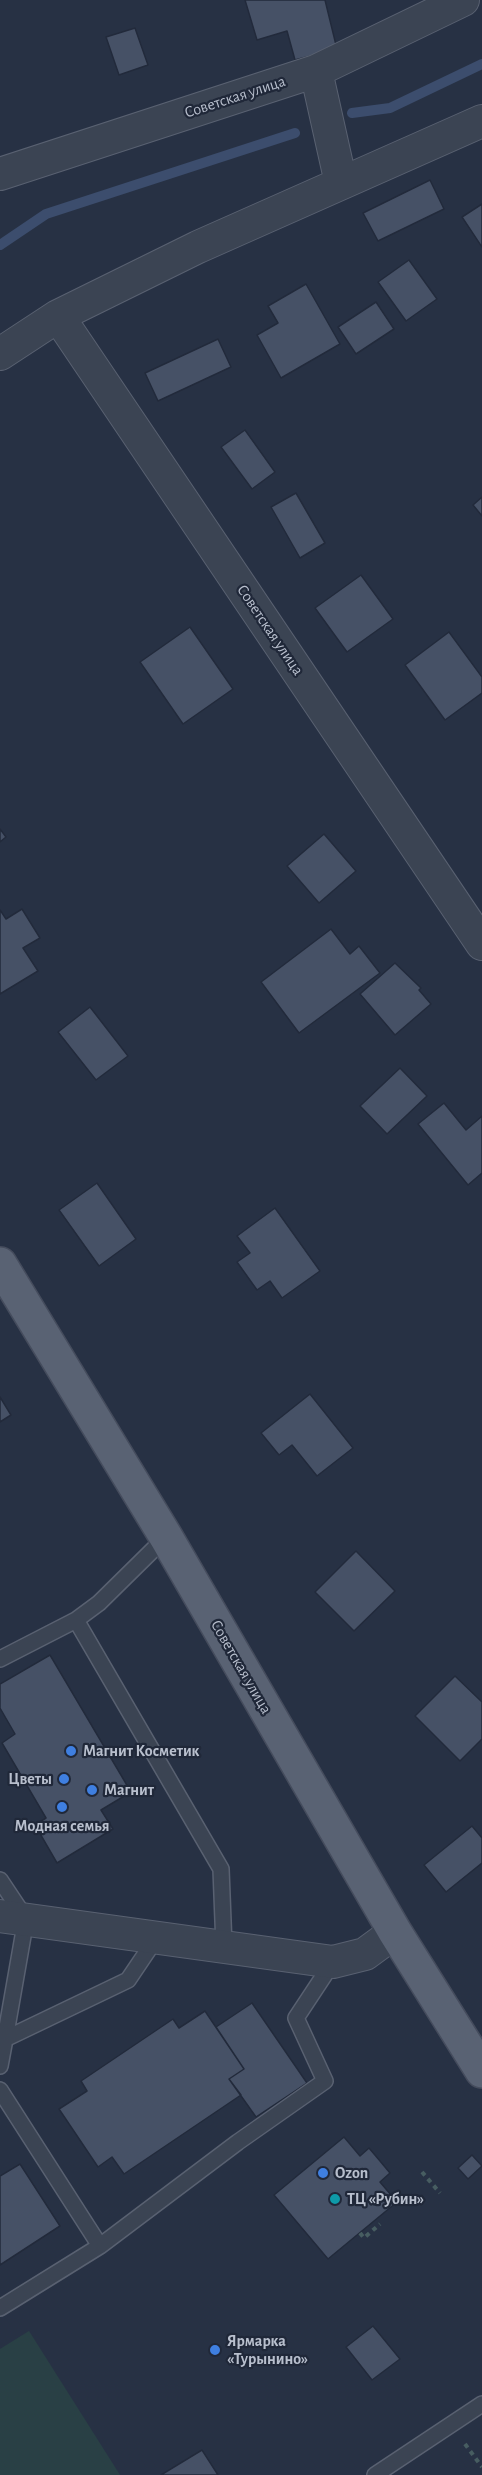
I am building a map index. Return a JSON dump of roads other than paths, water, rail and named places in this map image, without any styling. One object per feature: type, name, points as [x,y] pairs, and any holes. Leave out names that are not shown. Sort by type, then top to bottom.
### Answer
[{"type":"main road","name":"Советская улица","points":[[0,1264],[166,1537],[395,1932],[482,2071]]},
{"type":"street","name":"Советская улица","points":[[0,174],[316,71],[463,0]]},
{"type":"street","points":[[316,71],[341,183]]},
{"type":"street","points":[[0,354],[58,316],[198,247],[482,121]]},
{"type":"street","name":"Советская улица","points":[[58,316],[482,944]]},
{"type":"street","points":[[13,1917],[333,1962],[365,1953],[395,1932]]},
{"type":"lane","points":[[0,1659],[76,1620],[99,1603],[166,1537]]},
{"type":"lane","points":[[76,1620],[221,1869],[224,1947]]},
{"type":"lane","points":[[0,1880],[13,1917],[0,2066]]},
{"type":"lane","points":[[4,2039],[128,1980],[157,1937]]},
{"type":"lane","points":[[0,2308],[100,2246],[238,2142],[325,2081],[296,2018],[333,1962]]},
{"type":"lane","points":[[0,2090],[100,2246]]},
{"type":"lane","points":[[375,2475],[482,2404]]},
{"type":"waterway","points":[[352,113],[390,108],[482,64]]},
{"type":"waterway","points":[[0,245],[46,214],[295,133]]},
{"type":"place","name":"Магнит Косметик","points":[[71,1751]]},
{"type":"place","name":"Цветы","points":[[64,1779]]},
{"type":"place","name":"Магнит","points":[[92,1790]]},
{"type":"place","name":"Модная семья","points":[[62,1807]]},
{"type":"place","name":"Ozon","points":[[323,2173]]},
{"type":"place","name":"ТЦ «Рубин»","points":[[335,2199]]},
{"type":"place","name":"Ярмарка «Турынино»","points":[[215,2350]]}]
